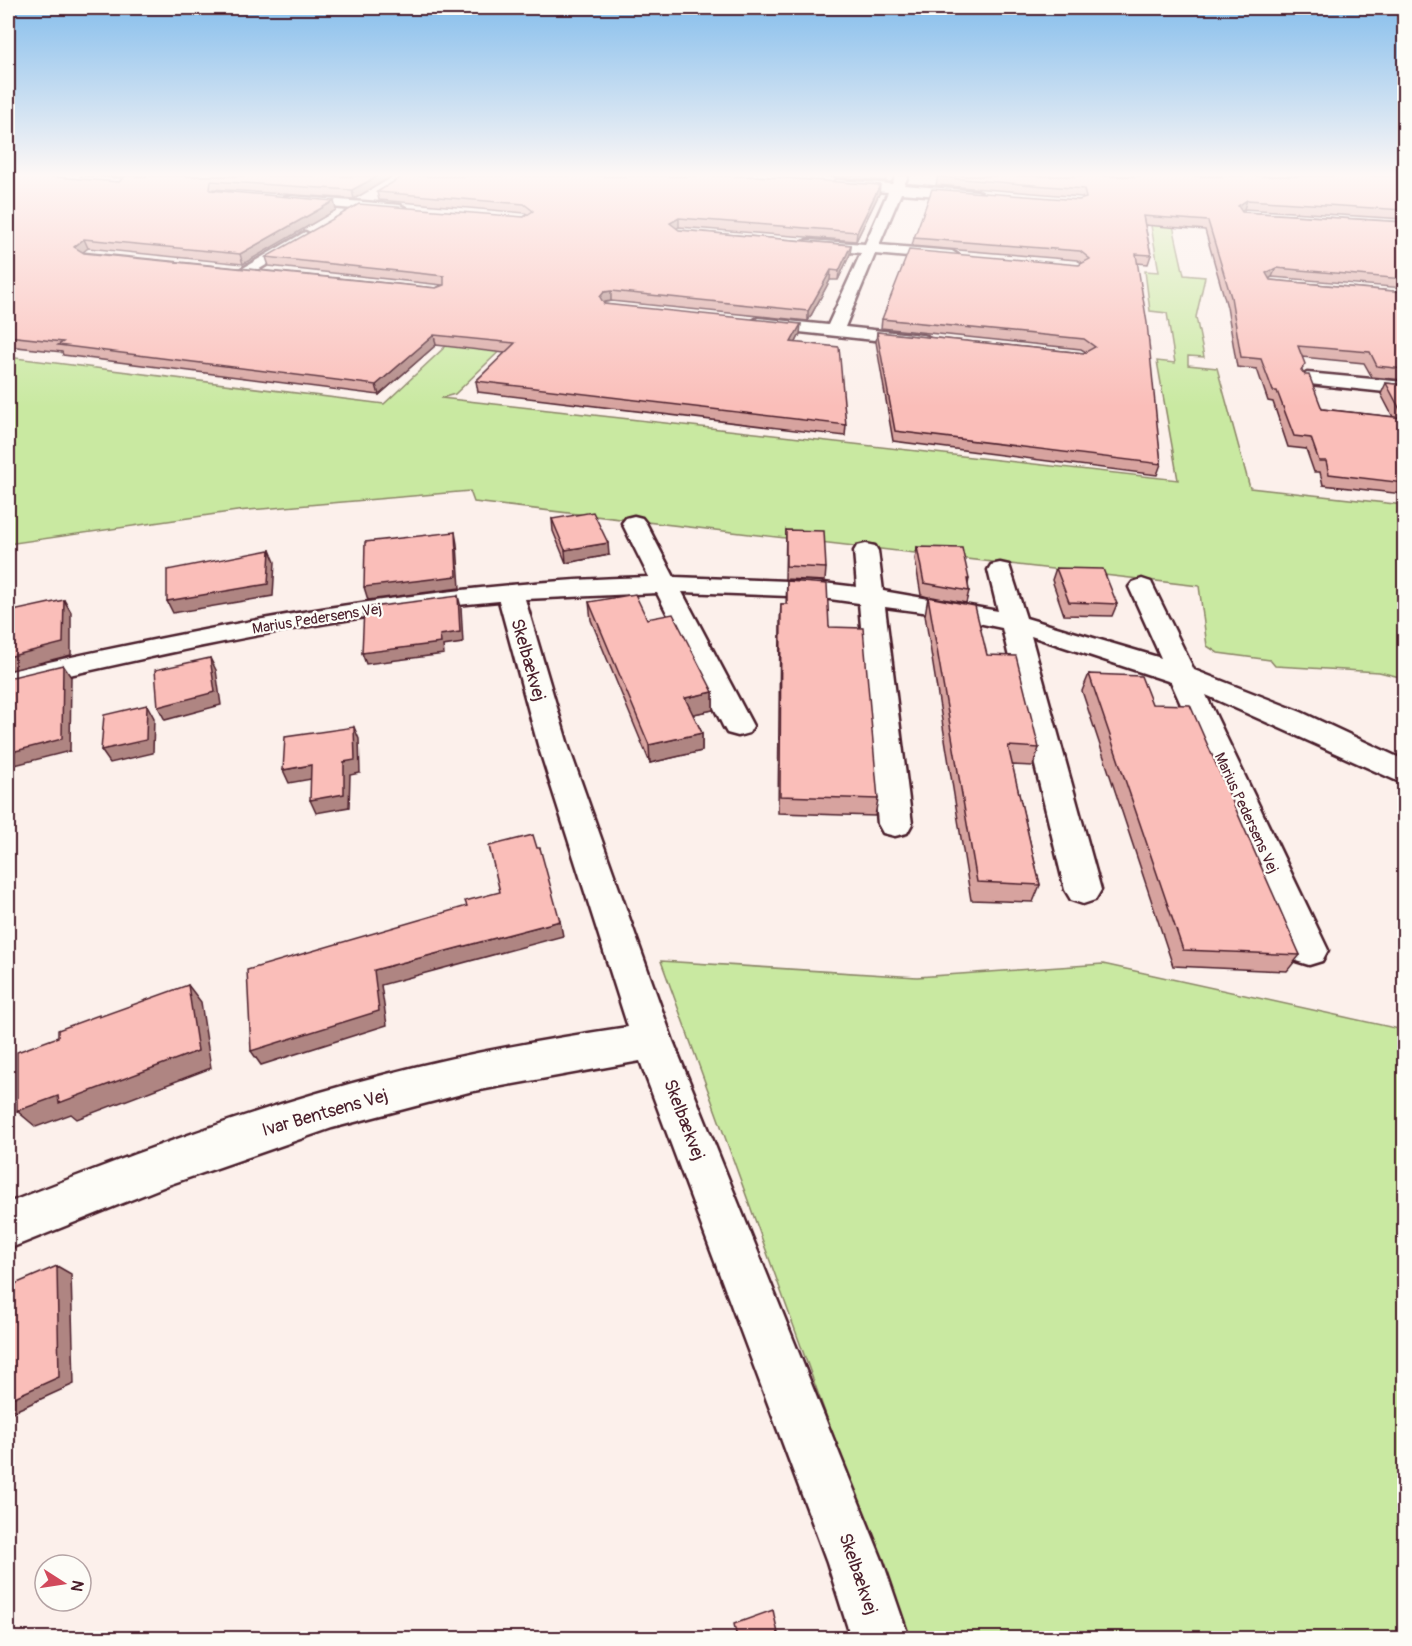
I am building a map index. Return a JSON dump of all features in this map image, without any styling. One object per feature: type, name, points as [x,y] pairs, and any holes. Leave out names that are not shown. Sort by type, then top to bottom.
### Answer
[{"type":"street","points":[[246,271],[277,253]]},
{"type":"street","points":[[834,331],[867,253]]},
{"type":"street","points":[[914,253],[964,257]]},
{"type":"street","points":[[225,269],[275,274]]},
{"type":"street","points":[[743,321],[943,342]]},
{"type":"street","points":[[1308,379],[1404,388]]},
{"type":"street","points":[[634,523],[738,726]]},
{"type":"street","points":[[866,551],[895,824]]},
{"type":"street","points":[[1000,570],[1083,890]]},
{"type":"street","name":"Marius Pedersens Vej","points":[[8,680],[222,634],[393,607],[590,585],[665,582],[761,585],[871,596],[939,607],[1014,624],[1183,676],[1296,722],[1404,773]]},
{"type":"street","name":"Marius Pedersens Vej","points":[[1142,587],[1309,950]]},
{"type":"street","name":"Skelbækvej","points":[[511,593],[515,616],[553,745],[654,1041],[855,1563],[880,1638]]},
{"type":"street","name":"Ivar Bentsens Vej","points":[[8,1226],[206,1149],[342,1107],[505,1065],[654,1041]]},
{"type":"green space","points":[[1156,253],[1179,253],[1184,275],[1205,277],[1196,317],[1204,357],[1188,356],[1188,365],[1217,368],[1250,488],[1404,505],[1404,678],[1379,672],[1275,666],[1270,660],[1218,653],[1207,646],[1199,586],[474,502],[470,491],[237,511],[8,544],[8,357],[384,404],[461,332],[551,301],[455,394],[441,398],[1178,480],[1157,361],[1175,363],[1167,313],[1150,311],[1145,271],[1159,272]]},
{"type":"green space","points":[[661,961],[917,977],[1103,964],[1404,1030],[1404,1638],[907,1638]]},
{"type":"building","points":[[8,253],[84,253],[436,288],[444,285],[444,276],[266,257],[273,253],[847,253],[839,271],[831,270],[808,311],[611,291],[604,292],[600,297],[604,304],[801,324],[791,342],[839,347],[846,425],[476,381],[515,343],[434,335],[376,385],[58,345],[63,342],[8,336]]},
{"type":"building","points":[[908,253],[941,253],[1079,265],[1090,259],[1082,253],[1151,253],[1151,255],[1136,254],[1147,323],[1161,464],[895,431],[877,332],[1084,353],[1095,347],[1084,339],[882,319]]},
{"type":"building","points":[[1218,253],[1404,253],[1404,279],[1276,268],[1266,273],[1270,280],[1404,292],[1404,369],[1377,366],[1370,352],[1298,346],[1305,364],[1301,370],[1305,375],[1309,375],[1322,409],[1404,418],[1404,483],[1329,474],[1326,461],[1319,461],[1311,438],[1294,436],[1277,391],[1273,391],[1261,359],[1241,357],[1231,297]]},
{"type":"building","points":[[1386,383],[1404,385],[1404,417]]},
{"type":"building","points":[[593,512],[608,543],[565,550],[552,519]]},
{"type":"building","points":[[786,530],[824,531],[826,568],[786,566]]},
{"type":"building","points":[[455,532],[457,576],[364,587],[365,542]]},
{"type":"building","points":[[917,547],[962,548],[969,579],[967,579],[969,591],[924,583]]},
{"type":"building","points":[[270,550],[268,584],[167,601],[167,570]]},
{"type":"building","points":[[1056,568],[1103,569],[1117,604],[1069,602]]},
{"type":"building","points":[[787,581],[827,584],[829,627],[863,628],[878,799],[780,796],[781,604],[787,604]]},
{"type":"building","points":[[635,594],[647,619],[673,614],[713,692],[685,698],[702,733],[649,745],[589,602]]},
{"type":"building","points":[[458,596],[460,632],[440,635],[441,643],[362,653],[364,608]]},
{"type":"building","points":[[928,597],[975,606],[987,655],[1016,656],[1039,748],[1008,746],[1040,885],[977,882]]},
{"type":"building","points":[[64,600],[63,643],[8,657],[8,612]]},
{"type":"building","points":[[210,658],[215,692],[158,707],[155,670]]},
{"type":"building","points":[[63,665],[62,739],[8,753],[8,678]]},
{"type":"building","points":[[1089,674],[1141,676],[1152,704],[1190,705],[1300,955],[1183,950]]},
{"type":"building","points":[[147,705],[146,740],[101,750],[104,715]]},
{"type":"building","points":[[354,727],[355,760],[344,762],[344,794],[310,800],[311,765],[283,770],[285,737]]},
{"type":"building","points":[[533,835],[537,848],[540,848],[560,921],[374,970],[379,1011],[251,1051],[247,970],[467,906],[465,901],[500,892],[489,846]]},
{"type":"building","points":[[188,985],[198,1051],[59,1103],[58,1096],[17,1111],[17,1052],[58,1037],[58,1030]]},
{"type":"building","points":[[57,1266],[59,1377],[8,1400],[8,1287]]},
{"type":"building","points":[[773,1610],[779,1638],[737,1638],[734,1624]]}]
